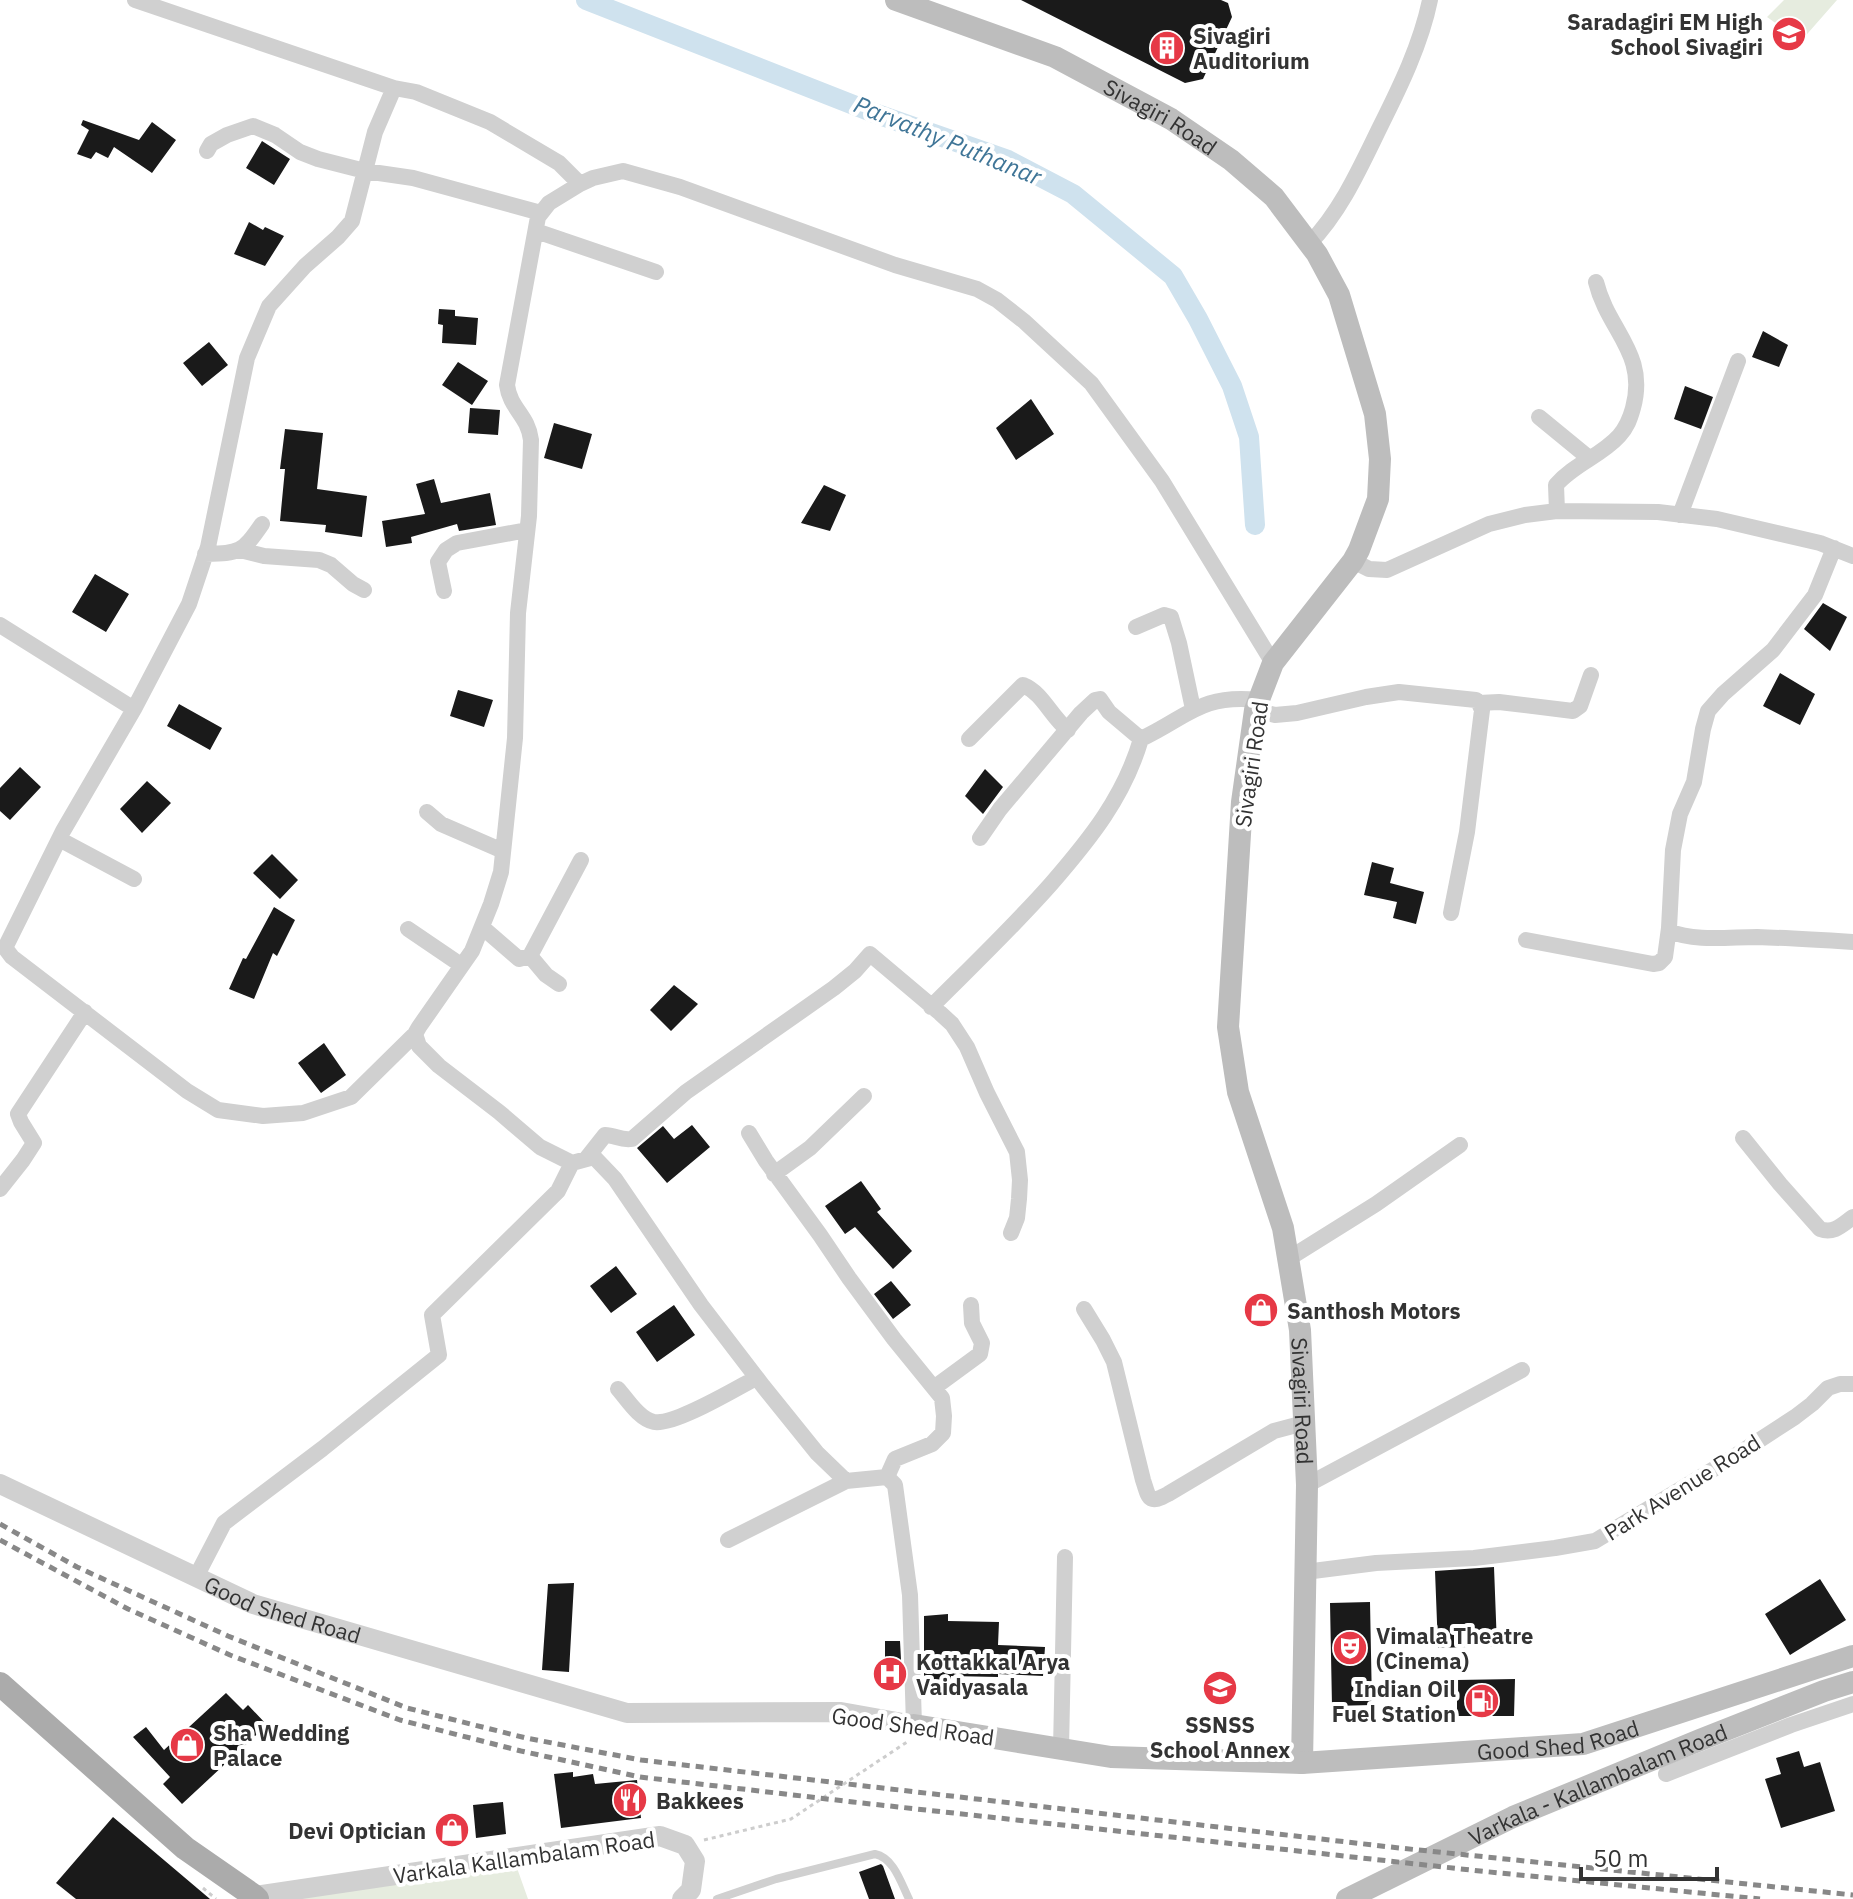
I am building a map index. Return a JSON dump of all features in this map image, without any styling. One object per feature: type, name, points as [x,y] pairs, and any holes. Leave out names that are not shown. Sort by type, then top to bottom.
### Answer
[{"type":"main road","name":"Sivagiri Road","points":[[896,0],[1055,57],[1171,119],[1231,160],[1274,197],[1317,254],[1339,295],[1375,414],[1380,459],[1378,499],[1359,550],[1273,663],[1257,705],[1242,802],[1228,1027],[1238,1092],[1283,1228],[1300,1330],[1307,1485],[1302,1763]]},
{"type":"main road","name":"Good Shed Road","points":[[922,1726],[1111,1757],[1302,1763],[1583,1744],[1853,1656]]},
{"type":"main road","name":"Varkala - Kallambalam Road","points":[[1347,1899],[1513,1817],[1714,1734],[1853,1682]]},
{"type":"main road","points":[[0,1684],[185,1848],[256,1897]]},
{"type":"street","points":[[135,0],[394,88],[416,92],[490,122],[559,163],[580,184]]},
{"type":"street","points":[[1309,244],[1329,221],[1358,173],[1398,91],[1426,23],[1430,0]]},
{"type":"street","points":[[394,88],[375,132],[352,221],[269,306],[247,358],[205,554],[189,604],[134,709],[59,839],[5,948],[12,957],[187,1091],[218,1110],[263,1116],[303,1113],[351,1097],[415,1034],[472,951],[501,872],[515,738],[518,613],[527,530],[530,432],[523,415],[512,403],[507,385],[541,213],[549,203],[580,184],[623,171],[680,187],[895,265],[977,289],[997,300],[1091,383],[1162,481],[1273,663]]},
{"type":"street","points":[[207,151],[211,144],[227,135],[253,126],[318,159],[365,171],[413,178],[541,213]]},
{"type":"street","points":[[536,231],[656,272]]},
{"type":"street","points":[[1557,511],[1556,485],[1618,437],[1630,422],[1636,398],[1638,380],[1634,360],[1600,299],[1596,282]]},
{"type":"street","points":[[1680,515],[1738,361]]},
{"type":"street","points":[[1539,417],[1589,458]]},
{"type":"street","points":[[1353,561],[1369,569],[1387,570],[1489,524],[1557,511],[1658,512],[1717,519],[1820,543],[1853,556]]},
{"type":"street","points":[[205,554],[240,550],[250,542],[262,524]]},
{"type":"street","points":[[444,591],[438,562],[446,550],[457,543],[527,530]]},
{"type":"street","points":[[1526,940],[1654,964],[1665,957],[1673,850],[1680,814],[1694,782],[1708,711],[1773,650],[1815,595],[1834,548]]},
{"type":"street","points":[[240,550],[264,556],[319,560],[331,565],[364,590]]},
{"type":"street","points":[[1136,627],[1164,615],[1171,617],[1193,709]]},
{"type":"street","points":[[0,625],[134,709]]},
{"type":"street","points":[[1479,703],[1499,702],[1576,710],[1591,675]]},
{"type":"street","points":[[969,739],[1023,685],[1036,693],[1068,730]]},
{"type":"street","points":[[931,1007],[1018,921],[1103,821],[1133,766],[1141,739],[1193,709],[1216,701],[1236,698],[1275,715],[1399,692],[1476,700],[1482,710],[1467,832],[1451,913]]},
{"type":"street","points":[[980,838],[1000,809],[1081,713],[1098,699],[1141,739]]},
{"type":"street","points":[[427,812],[441,824],[503,851]]},
{"type":"street","points":[[59,839],[134,879]]},
{"type":"street","points":[[482,927],[519,959],[530,956],[581,860]]},
{"type":"street","points":[[408,929],[461,965]]},
{"type":"street","points":[[1669,931],[1677,935],[1707,937],[1853,942]]},
{"type":"street","points":[[196,1577],[224,1523],[439,1355],[432,1315],[558,1191],[579,1161],[605,1135],[632,1139],[686,1092],[834,988],[870,954],[952,1024],[967,1047],[1017,1152],[1019,1199],[1017,1218],[1011,1233]]},
{"type":"street","points":[[530,956],[537,967],[559,984]]},
{"type":"street","points":[[0,1189],[34,1143],[18,1114],[85,1012]]},
{"type":"street","points":[[415,1034],[419,1046],[439,1066],[540,1147],[579,1161],[594,1157],[615,1179],[701,1305],[756,1378],[817,1453],[846,1481]]},
{"type":"street","points":[[774,1174],[810,1148],[864,1096]]},
{"type":"street","points":[[749,1133],[774,1174],[849,1278],[942,1398],[943,1433],[932,1444],[895,1459],[887,1477]]},
{"type":"street","points":[[1743,1138],[1820,1229],[1832,1231],[1853,1217]]},
{"type":"street","points":[[1288,1259],[1376,1204],[1460,1145]]},
{"type":"street","points":[[935,1387],[980,1354],[982,1343],[972,1323],[971,1305]]},
{"type":"street","points":[[1084,1309],[1114,1362],[1143,1480],[1152,1500],[1168,1494],[1274,1431],[1304,1423]]},
{"type":"street","points":[[1307,1485],[1522,1370]]},
{"type":"street","points":[[618,1389],[644,1418],[655,1422],[666,1421],[707,1404],[756,1378]]},
{"type":"street","name":"Park Avenue Road","points":[[1305,1572],[1376,1563],[1474,1558],[1595,1541],[1795,1417],[1828,1388],[1853,1384]]},
{"type":"street","points":[[728,1540],[846,1481],[887,1477]]},
{"type":"street","points":[[887,1477],[895,1485],[910,1595],[922,1726]]},
{"type":"street","name":"Good Shed Road","points":[[0,1484],[253,1604],[627,1713],[841,1712],[922,1726]]},
{"type":"street","points":[[1061,1749],[1065,1557]]},
{"type":"street","points":[[1666,1774],[1853,1704]]},
{"type":"street","name":"Varkala Kallambalam Road","points":[[256,1897],[660,1836],[685,1845],[695,1861],[691,1890],[682,1899]]},
{"type":"lane","points":[[717,1899],[776,1879],[875,1854],[884,1856],[892,1865],[909,1899]]},
{"type":"path","points":[[685,1845],[791,1819],[922,1726]]},
{"type":"shaded area","points":[[1784,0],[1837,0],[1801,41],[1767,17]]},
{"type":"shaded area","points":[[517,1868],[528,1899],[276,1899]]},
{"type":"building","name":"Sivagiri Auditorium","points":[[1021,0],[1221,0],[1228,3],[1232,17],[1203,79],[1185,83]]},
{"type":"building","points":[[83,120],[139,140],[152,122],[176,140],[152,173],[114,147],[108,158],[96,152],[91,159],[77,154],[89,130],[81,125]]},
{"type":"building","points":[[262,141],[290,159],[274,185],[246,168]]},
{"type":"building","points":[[249,222],[284,236],[265,266],[234,254]]},
{"type":"building","points":[[439,309],[455,310],[455,316],[478,318],[476,345],[442,343],[443,325],[438,324]]},
{"type":"building","points":[[1763,331],[1788,345],[1779,367],[1752,357]]},
{"type":"building","points":[[209,342],[228,365],[202,386],[183,363]]},
{"type":"building","points":[[458,362],[488,381],[472,405],[442,385]]},
{"type":"building","points":[[1685,386],[1713,397],[1701,429],[1674,419]]},
{"type":"building","points":[[1031,399],[1054,434],[1016,460],[996,428]]},
{"type":"building","points":[[470,408],[500,410],[498,435],[468,433]]},
{"type":"building","points":[[554,423],[592,434],[582,469],[544,458]]},
{"type":"building","points":[[285,429],[323,433],[317,489],[367,496],[362,537],[325,532],[326,525],[280,521],[285,469],[280,469]]},
{"type":"building","points":[[434,479],[441,503],[490,493],[496,525],[459,531],[457,524],[411,537],[412,543],[386,547],[382,521],[425,514],[416,484]]},
{"type":"building","points":[[824,485],[846,495],[830,531],[801,523]]},
{"type":"building","points":[[95,574],[129,594],[106,632],[72,612]]},
{"type":"building","points":[[1823,603],[1847,617],[1830,651],[1804,629]]},
{"type":"building","points":[[1780,673],[1815,694],[1800,725],[1763,706]]},
{"type":"building","points":[[458,690],[493,700],[484,727],[450,716]]},
{"type":"building","points":[[179,704],[222,728],[210,750],[167,726]]},
{"type":"building","points":[[20,767],[41,787],[10,820],[0,811],[0,788]]},
{"type":"building","points":[[985,769],[1003,787],[983,814],[965,796]]},
{"type":"building","points":[[147,781],[171,803],[142,833],[120,809]]},
{"type":"building","points":[[272,854],[298,880],[280,899],[253,873]]},
{"type":"building","points":[[1372,862],[1394,868],[1390,883],[1424,892],[1416,924],[1393,918],[1397,902],[1364,895]]},
{"type":"building","points":[[274,907],[295,920],[277,956],[273,953],[254,999],[229,989],[243,958],[246,959]]},
{"type":"building","points":[[674,985],[698,1004],[671,1031],[650,1010]]},
{"type":"building","points":[[324,1043],[346,1075],[321,1093],[298,1063]]},
{"type":"building","points":[[692,1125],[710,1147],[667,1183],[637,1148],[663,1126],[674,1139]]},
{"type":"building","points":[[861,1181],[881,1209],[877,1212],[912,1251],[893,1269],[855,1227],[845,1234],[825,1206]]},
{"type":"building","points":[[616,1266],[637,1294],[611,1313],[590,1286]]},
{"type":"building","points":[[891,1281],[911,1305],[893,1319],[874,1294]]},
{"type":"building","points":[[674,1305],[695,1335],[657,1362],[636,1332]]},
{"type":"building","points":[[1494,1567],[1497,1646],[1438,1648],[1435,1571]]},
{"type":"building","points":[[1820,1579],[1846,1620],[1790,1655],[1765,1614]]},
{"type":"building","points":[[574,1583],[569,1672],[542,1670],[548,1584]]},
{"type":"building","points":[[1370,1602],[1372,1705],[1332,1706],[1330,1603]]},
{"type":"building","points":[[948,1614],[948,1621],[999,1622],[998,1645],[1045,1647],[1043,1676],[951,1676],[951,1686],[927,1687],[927,1678],[924,1678],[924,1616]]},
{"type":"building","points":[[885,1641],[900,1641],[902,1678],[885,1678]]},
{"type":"building","points":[[1515,1679],[1514,1716],[1457,1716],[1457,1680]]},
{"type":"building","points":[[226,1693],[243,1710],[248,1705],[267,1725],[182,1804],[163,1784],[170,1777],[133,1737],[146,1727],[164,1750]]},
{"type":"building","points":[[1799,1751],[1804,1767],[1820,1762],[1835,1811],[1781,1828],[1765,1779],[1781,1774],[1776,1758]]},
{"type":"building","points":[[573,1772],[573,1777],[593,1774],[595,1784],[637,1780],[641,1818],[561,1828],[554,1774]]},
{"type":"building","points":[[503,1802],[506,1834],[476,1838],[473,1805]]},
{"type":"building","points":[[113,1817],[210,1899],[76,1899],[56,1883]]},
{"type":"building","points":[[881,1864],[895,1899],[869,1899],[859,1872]]},
{"type":"waterway","name":"Parvathy Puthanar","points":[[586,0],[874,113],[1008,160],[1073,194],[1173,276],[1198,319],[1232,386],[1249,437],[1255,525]]},
{"type":"railway","points":[[0,1524],[77,1567],[228,1636],[407,1708],[526,1738],[641,1760],[1390,1847],[1853,1895]]},
{"type":"railway","points":[[0,1540],[128,1609],[230,1655],[400,1720],[640,1777],[1480,1871],[1760,1899]]},
{"type":"place","name":"Saradagiri EM High School Sivagiri","points":[[1789,34]]},
{"type":"place","name":"Sivagiri Auditorium","points":[[1167,48]]},
{"type":"place","name":"Santhosh Motors","points":[[1261,1310]]},
{"type":"place","name":"Vimala Theatre (Cinema)","points":[[1350,1648]]},
{"type":"place","name":"Kottakkal Arya Vaidyasala","points":[[890,1674]]},
{"type":"place","name":"SSNSS School Annex","points":[[1220,1688]]},
{"type":"place","name":"Indian Oil Fuel Station","points":[[1482,1701]]},
{"type":"place","name":"Sha Wedding Palace","points":[[187,1745]]},
{"type":"place","name":"Bakkees","points":[[630,1800]]},
{"type":"place","name":"Devi Optician","points":[[452,1830]]}]
